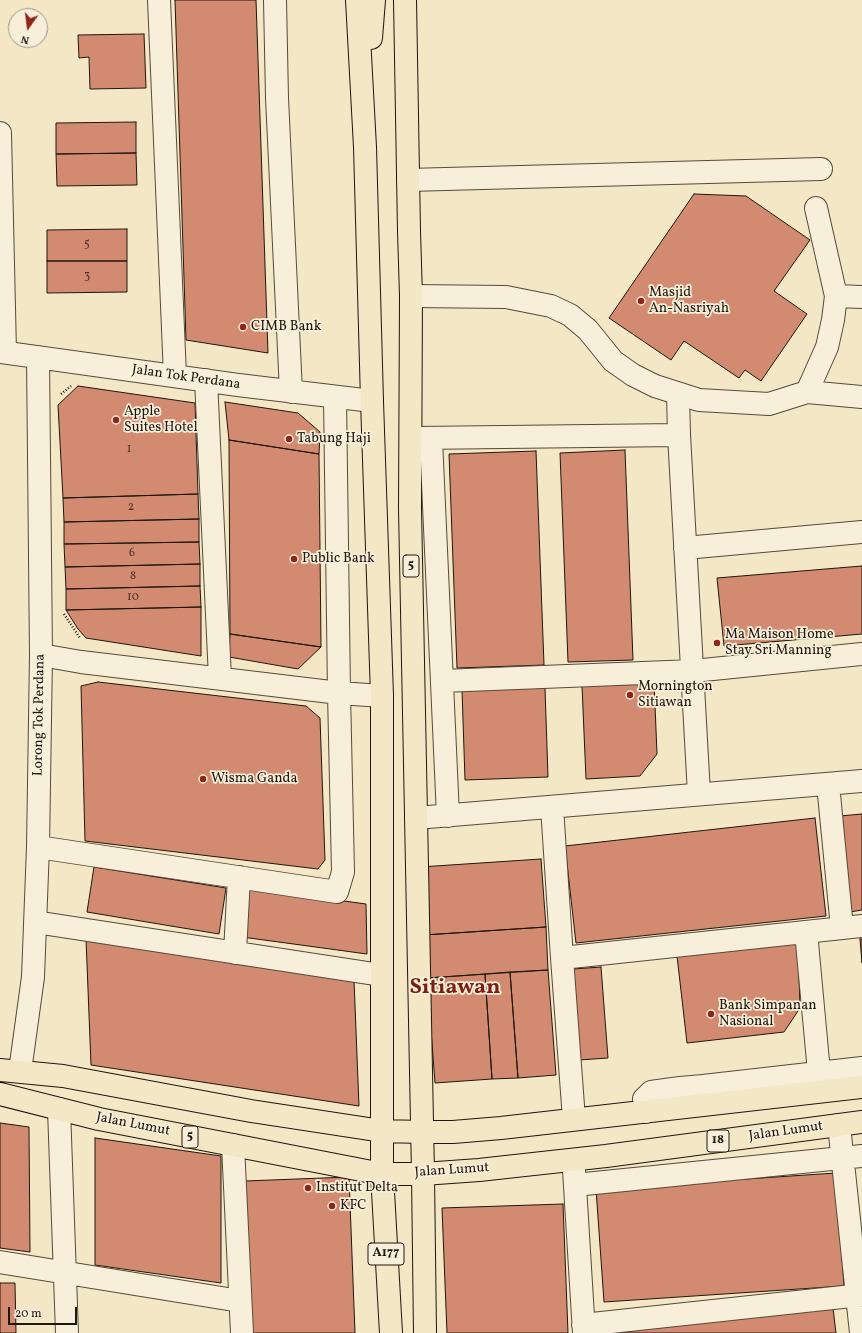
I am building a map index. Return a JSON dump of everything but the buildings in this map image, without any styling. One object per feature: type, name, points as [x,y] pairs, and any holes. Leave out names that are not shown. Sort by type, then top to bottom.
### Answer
[{"type":"main road","points":[[357,0],[365,147],[382,696],[382,1174]]},
{"type":"main road","points":[[365,147],[374,0]]},
{"type":"main road","name":"5","points":[[405,0],[411,296],[420,438],[416,818],[423,1174]]},
{"type":"main road","points":[[10,1071],[63,1076],[251,1111],[382,1131],[422,1132],[453,1132],[501,1128],[862,1087]]},
{"type":"main road","name":"Jalan Lumut","points":[[0,1094],[99,1119],[382,1174],[423,1174],[479,1170],[606,1156],[862,1122]]},
{"type":"main road","name":"A177","points":[[382,1174],[391,1333]]},
{"type":"main road","name":"A177","points":[[423,1174],[425,1333]]},
{"type":"street","points":[[158,0],[176,376]]},
{"type":"street","points":[[275,0],[277,98],[291,392]]},
{"type":"street","points":[[0,133],[2,352]]},
{"type":"street","points":[[408,180],[821,170]]},
{"type":"street","points":[[807,392],[827,347],[834,320],[836,296],[816,208]]},
{"type":"street","points":[[411,296],[506,297],[551,306],[570,315],[588,330],[613,361],[633,375],[654,386],[700,400],[770,404],[807,392],[862,398]]},
{"type":"street","points":[[836,296],[862,297]]},
{"type":"street","name":"Jalan Tok Perdana","points":[[2,352],[291,392],[372,401]]},
{"type":"street","name":"Lorong Tok Perdana","points":[[10,1071],[33,977],[38,847],[41,655],[38,358]]},
{"type":"street","points":[[206,380],[220,678]]},
{"type":"street","points":[[678,394],[679,436],[699,794]]},
{"type":"street","points":[[38,847],[337,892],[343,872],[335,397]]},
{"type":"street","points":[[448,816],[442,681],[420,438],[679,436]]},
{"type":"street","points":[[685,548],[862,532]]},
{"type":"street","points":[[442,681],[693,671],[862,654]]},
{"type":"street","points":[[41,655],[81,662],[339,693],[382,696]]},
{"type":"street","points":[[416,818],[862,781]]},
{"type":"street","points":[[562,958],[852,927],[828,784]]},
{"type":"street","points":[[552,807],[574,1119]]},
{"type":"street","points":[[235,953],[239,877]]},
{"type":"street","points":[[35,922],[381,975]]},
{"type":"street","points":[[806,932],[819,1072]]},
{"type":"street","points":[[646,1112],[644,1099],[651,1092],[862,1068]]},
{"type":"street","points":[[59,1109],[67,1333]]},
{"type":"street","points":[[839,1125],[852,1157],[861,1333]]},
{"type":"street","points":[[234,1146],[242,1333]]},
{"type":"street","points":[[606,1156],[640,1178]]},
{"type":"street","points":[[575,1185],[852,1157]]},
{"type":"street","points":[[574,1159],[583,1329],[859,1295]]},
{"type":"street","points":[[0,1262],[240,1301]]},
{"type":"path","points":[[56,398],[76,382]]},
{"type":"path","points":[[62,612],[82,642]]},
{"type":"place","name":"Masjid An-Nasriyah","points":[[641,301]]},
{"type":"place","name":"CIMB Bank","points":[[243,327]]},
{"type":"place","name":"Apple Suites Hotel","points":[[116,420]]},
{"type":"place","name":"Tabung Haji","points":[[289,439]]},
{"type":"place","name":"Public Bank","points":[[294,559]]},
{"type":"place","name":"Ma Maison Home Stay Sri Manning","points":[[717,643]]},
{"type":"place","name":"Mornington Sitiawan","points":[[630,695]]},
{"type":"place","name":"Wisma Ganda","points":[[203,779]]},
{"type":"place","name":"Bank Simpanan Nasional","points":[[711,1014]]},
{"type":"place","name":"Institut Delta","points":[[308,1188]]},
{"type":"place","name":"KFC","points":[[332,1206]]},
{"type":"district","name":"Sitiawan","points":[[455,989]]}]
